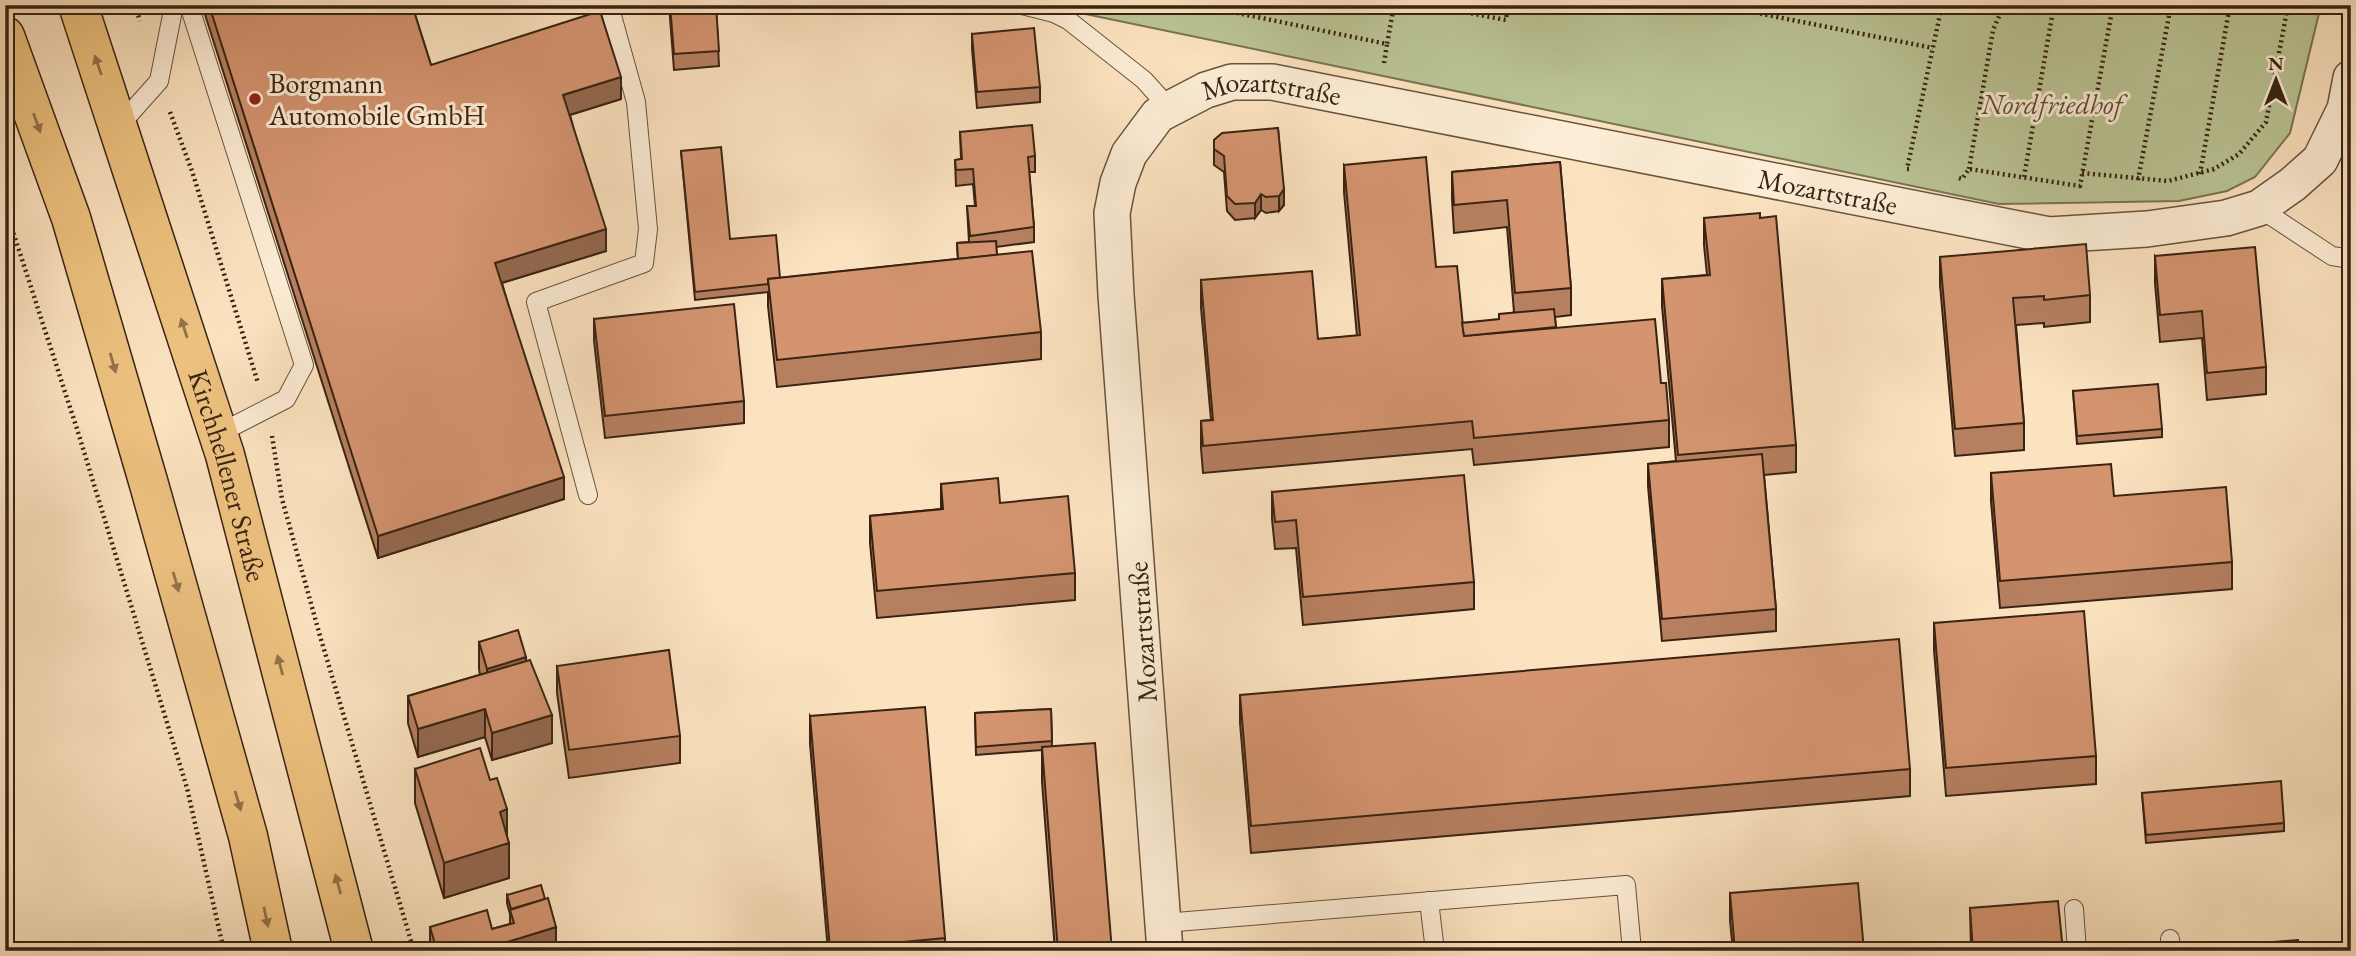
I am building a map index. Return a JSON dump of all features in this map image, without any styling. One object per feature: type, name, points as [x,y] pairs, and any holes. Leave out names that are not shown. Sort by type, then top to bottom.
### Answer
[{"type":"main road","name":"Kirchhellener Straße","points":[[78,5],[218,434],[354,951]]},
{"type":"main road","points":[[5,36],[71,218],[248,836],[273,951]]},
{"type":"street","name":"Mozartstraße","points":[[1164,937],[1112,213],[1118,183],[1129,154],[1158,115],[1206,90],[1232,82],[1272,82],[2049,234],[2147,229],[2226,218],[2259,208],[2293,184],[2320,160],[2345,109],[2351,78]]},
{"type":"lane","points":[[118,127],[159,81],[174,5]]},
{"type":"lane","points":[[189,5],[304,365],[286,399],[218,434]]},
{"type":"lane","points":[[588,495],[536,302],[643,263],[648,229],[636,102],[609,5]]},
{"type":"lane","points":[[1022,5],[1054,13],[1068,20],[1144,80],[1170,109]]},
{"type":"lane","points":[[2259,208],[2332,256],[2351,259]]},
{"type":"lane","points":[[1164,937],[1429,901],[1626,885],[1632,951]]},
{"type":"lane","points":[[1429,901],[1436,951]]},
{"type":"lane","points":[[2074,909],[2077,951]]},
{"type":"path","points":[[135,5],[192,171],[266,410],[282,499],[414,951]]},
{"type":"path","points":[[1199,5],[1387,44]]},
{"type":"path","points":[[1384,63],[1394,5]]},
{"type":"path","points":[[1428,5],[1506,20],[1508,5]]},
{"type":"path","points":[[1717,5],[1933,48]]},
{"type":"path","points":[[1918,171],[1907,169],[1942,5]]},
{"type":"path","points":[[1951,177],[1962,179],[1969,169],[1993,30],[2004,5]]},
{"type":"path","points":[[2024,177],[2053,5]]},
{"type":"path","points":[[1969,169],[2080,186],[2113,5]]},
{"type":"path","points":[[2138,180],[2171,5]]},
{"type":"path","points":[[2200,174],[2230,5]]},
{"type":"path","points":[[2082,173],[2168,181],[2214,169],[2239,154],[2266,122],[2288,5]]},
{"type":"path","points":[[5,207],[77,429],[187,788],[224,951]]},
{"type":"green space","name":"Nordfriedhof","points":[[1042,5],[2321,5],[2290,133],[2255,177],[2227,191],[2179,201],[1999,204]]},
{"type":"building","points":[[209,5],[412,5],[431,65],[600,11],[621,77],[563,95],[606,229],[495,263],[564,477],[378,536]]},
{"type":"building","points":[[670,5],[716,5],[719,51],[674,54]]},
{"type":"building","points":[[1034,28],[1040,87],[977,92],[972,34]]},
{"type":"building","points":[[1032,125],[1035,156],[1028,157],[1034,227],[970,236],[967,206],[976,206],[973,169],[956,170],[955,160],[962,159],[960,132]]},
{"type":"building","points":[[1278,128],[1284,189],[1279,196],[1266,197],[1261,194],[1255,203],[1235,204],[1227,196],[1224,156],[1214,149],[1214,140],[1222,133]]},
{"type":"building","points":[[721,147],[730,239],[776,235],[780,278],[768,279],[768,284],[695,292],[681,151]]},
{"type":"building","points":[[1426,157],[1436,267],[1457,266],[1464,336],[1655,319],[1661,383],[1666,383],[1669,420],[1474,438],[1472,421],[1203,446],[1201,421],[1213,420],[1201,280],[1312,271],[1318,339],[1360,335],[1344,165]]},
{"type":"building","points":[[1560,162],[1571,288],[1515,293],[1507,200],[1454,205],[1452,172]]},
{"type":"building","points":[[1760,213],[1760,218],[1776,216],[1796,445],[1678,455],[1662,279],[1710,275],[1704,218]]},
{"type":"building","points":[[996,241],[997,255],[958,259],[957,243]]},
{"type":"building","points":[[2086,244],[2090,295],[2044,300],[2044,296],[2013,298],[2024,423],[1955,429],[1940,257]]},
{"type":"building","points":[[2255,247],[2266,367],[2207,373],[2202,311],[2160,315],[2155,256]]},
{"type":"building","points":[[1032,251],[1041,332],[777,360],[768,279]]},
{"type":"building","points":[[734,304],[744,401],[605,416],[594,319]]},
{"type":"building","points":[[1554,309],[1556,327],[1464,336],[1462,323],[1499,319],[1499,314]]},
{"type":"building","points":[[2158,384],[2162,429],[2077,436],[2073,391]]},
{"type":"building","points":[[1762,454],[1776,609],[1662,619],[1648,464]]},
{"type":"building","points":[[2111,464],[2114,496],[2226,487],[2232,562],[2000,581],[1991,473]]},
{"type":"building","points":[[1464,475],[1474,582],[1303,597],[1296,520],[1275,522],[1272,492]]},
{"type":"building","points":[[998,478],[1000,503],[1068,496],[1075,573],[877,591],[870,516],[943,509],[941,484]]},
{"type":"building","points":[[2084,611],[2096,756],[1946,768],[1934,623]]},
{"type":"building","points":[[518,630],[526,657],[487,669],[479,642]]},
{"type":"building","points":[[1899,639],[1910,769],[1251,826],[1240,695]]},
{"type":"building","points":[[669,650],[680,736],[569,750],[557,666]]},
{"type":"building","points":[[530,660],[552,715],[492,733],[485,709],[418,729],[408,696]]},
{"type":"building","points":[[925,707],[945,938],[830,949],[810,716]]},
{"type":"building","points":[[1051,709],[1052,741],[976,747],[975,713]]},
{"type":"building","points":[[1095,743],[1112,951],[1058,951],[1042,747]]},
{"type":"building","points":[[480,748],[490,780],[497,778],[507,809],[500,812],[509,843],[444,863],[415,769]]},
{"type":"building","points":[[2281,781],[2284,823],[2146,835],[2142,793]]},
{"type":"building","points":[[1858,883],[1864,951],[1735,951],[1730,893]]},
{"type":"building","points":[[541,885],[545,899],[511,909],[507,895]]},
{"type":"building","points":[[548,898],[556,927],[478,951],[437,951],[430,927],[487,910],[492,929],[514,923],[510,910]]},
{"type":"building","points":[[2058,901],[2063,951],[1973,951],[1970,908]]},
{"type":"building","points":[[2298,940],[2298,951],[2189,951],[2189,949]]},
{"type":"place","name":"Borgmann Automobile GmbH","points":[[255,99]]}]
